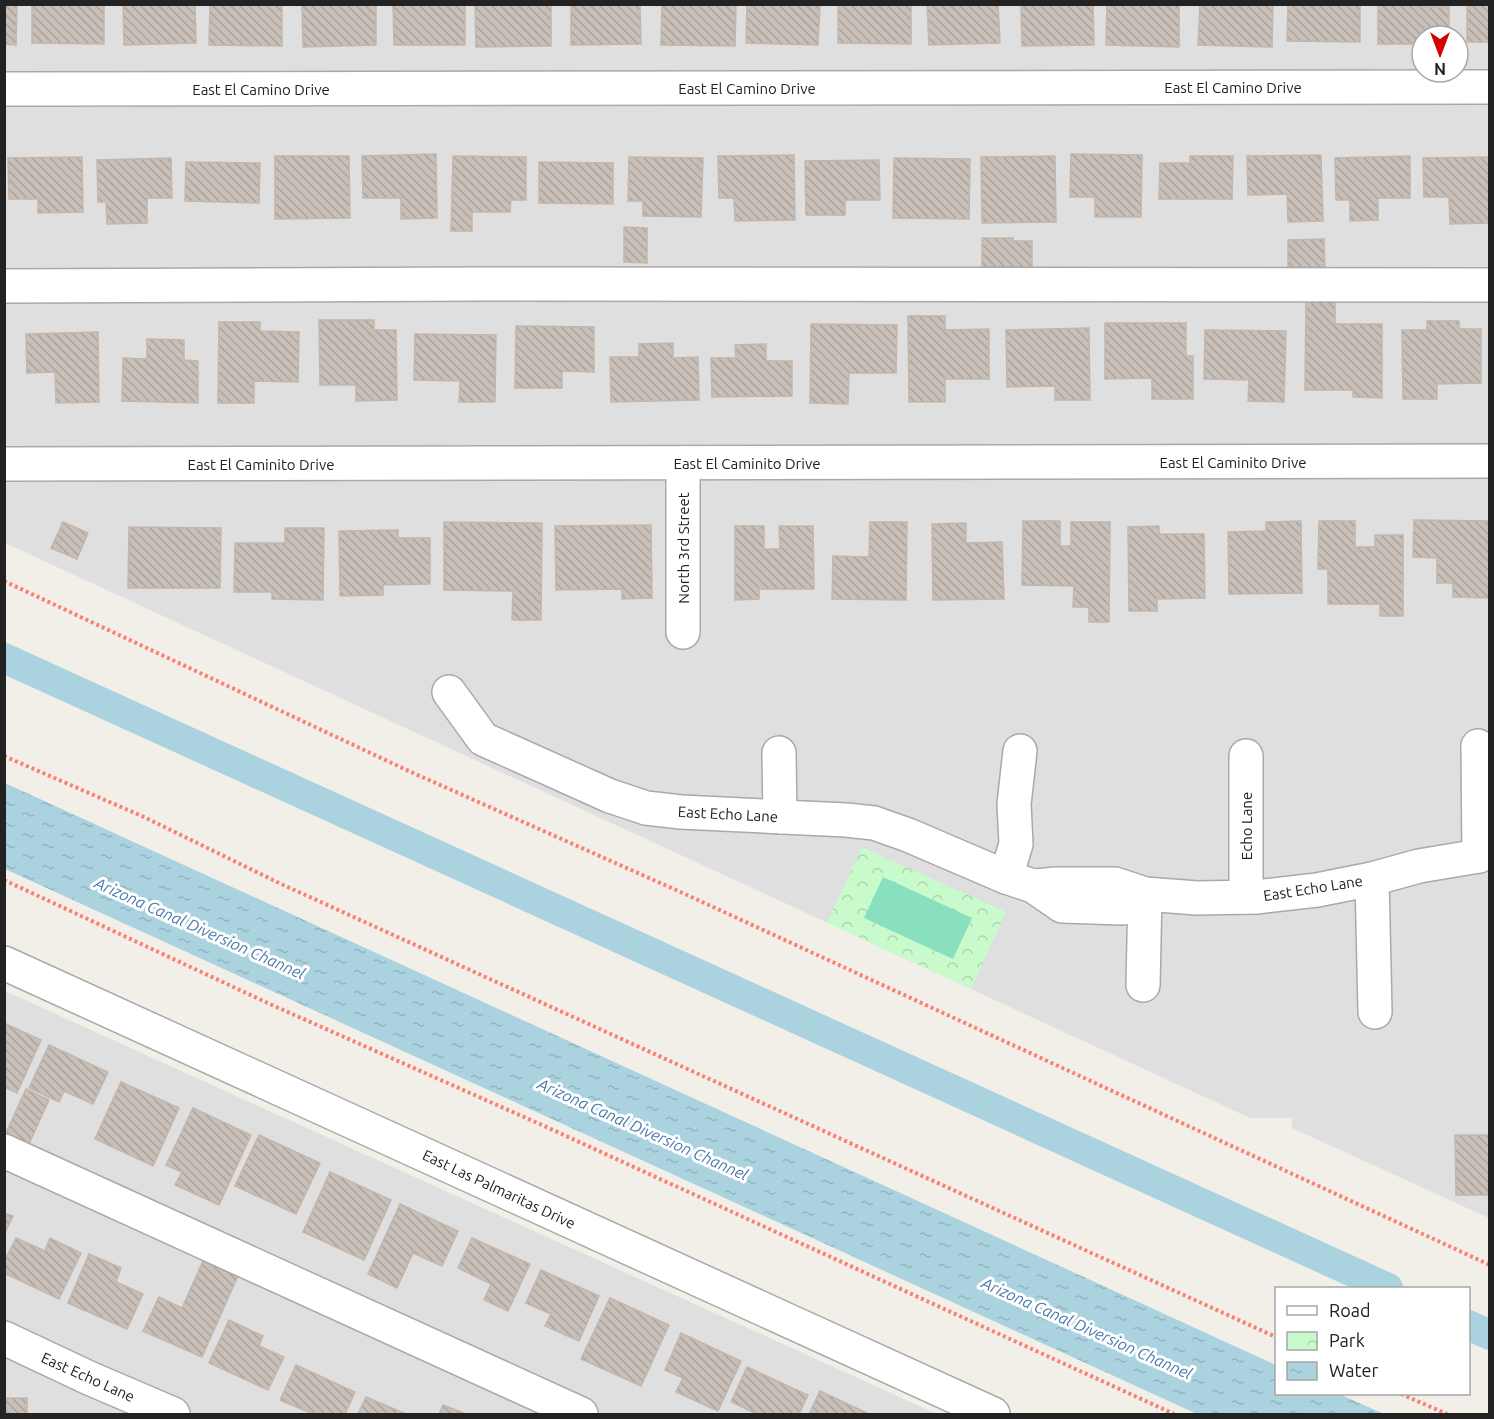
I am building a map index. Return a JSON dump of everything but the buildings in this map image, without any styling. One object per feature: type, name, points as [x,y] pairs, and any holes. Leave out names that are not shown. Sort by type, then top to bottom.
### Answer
[{"type":"street","name":"East El Camino Drive","points":[[4,89],[1490,87]]},
{"type":"street","points":[[4,286],[1490,285]]},
{"type":"street","name":"East El Caminito Drive","points":[[4,464],[1490,461]]},
{"type":"street","name":"North 3rd Street","points":[[683,463],[683,632]]},
{"type":"street","name":"East Echo Lane","points":[[449,692],[483,739],[610,796],[646,808],[874,823],[1019,881],[1056,884],[1115,884],[1145,894],[1197,898],[1246,897],[1317,890],[1372,879],[1419,866],[1486,854]]},
{"type":"street","points":[[1478,746],[1486,854]]},
{"type":"street","points":[[1019,881],[1014,804],[1020,751]]},
{"type":"street","points":[[779,753],[780,817]]},
{"type":"street","name":"Echo Lane","points":[[1246,756],[1246,897]]},
{"type":"street","points":[[1372,879],[1375,1012]]},
{"type":"street","points":[[1143,985],[1145,894]]},
{"type":"street","name":"East Las Palmaritas Drive","points":[[4,963],[988,1413]]},
{"type":"street","points":[[4,1151],[581,1414]]},
{"type":"street","name":"East Echo Lane","points":[[4,1338],[154,1411]]},
{"type":"path","points":[[4,581],[411,772],[685,894],[1490,1265]]},
{"type":"path","points":[[4,756],[144,817],[279,883],[1275,1337]]},
{"type":"path","points":[[4,880],[272,1005],[542,1125],[1174,1414]]},
{"type":"path","points":[[1403,1395],[1447,1414]]},
{"type":"shaded area","points":[[5,5],[1489,5],[1489,1218],[1292,1128],[1292,1118],[1250,1118],[5,543]]},
{"type":"shaded area","points":[[5,991],[937,1414],[5,1414]]},
{"type":"green space","points":[[862,847],[1006,912],[971,989],[827,923]]},
{"type":"green space","points":[[883,877],[972,918],[953,959],[864,918]]},
{"type":"water","name":"Arizona Canal Diversion Channel","points":[[5,783],[1275,1365],[1275,1395],[1341,1395],[1384,1414],[1197,1414],[5,869]]},
{"type":"waterway","points":[[4,658],[1386,1287]]},
{"type":"waterway","points":[[1470,1326],[1490,1335]]}]
